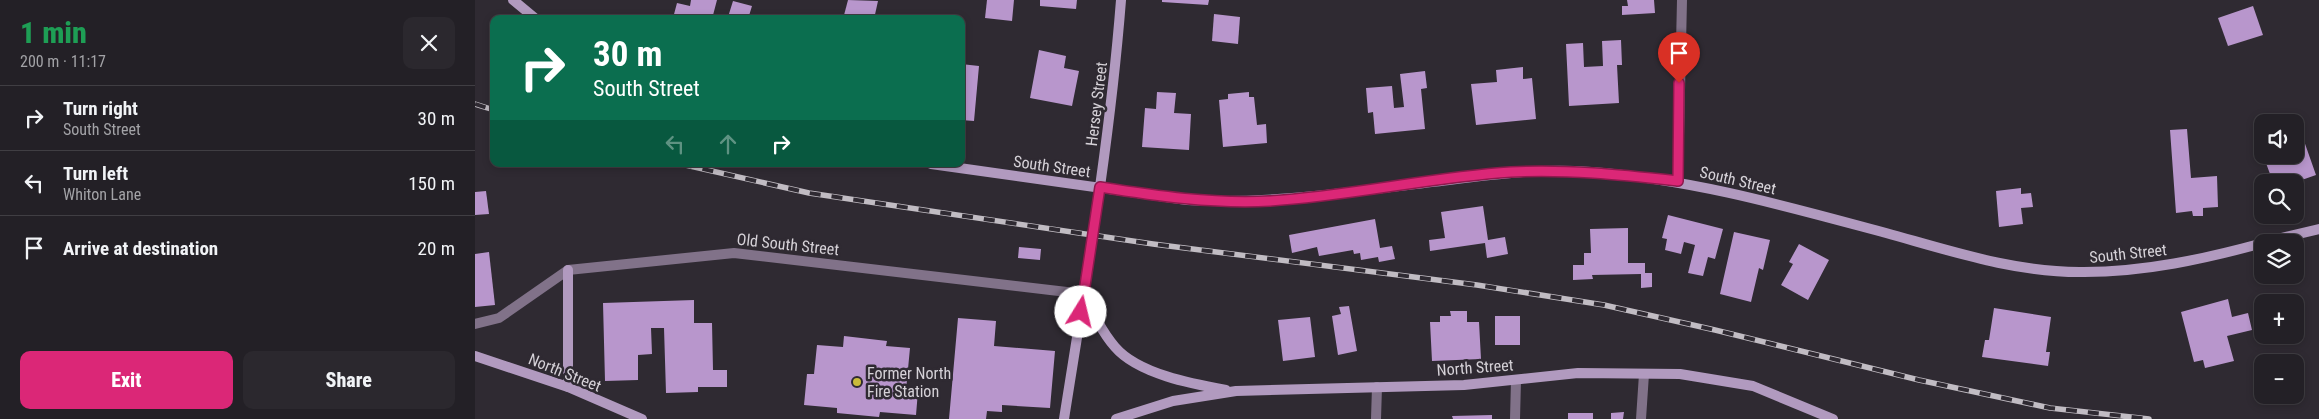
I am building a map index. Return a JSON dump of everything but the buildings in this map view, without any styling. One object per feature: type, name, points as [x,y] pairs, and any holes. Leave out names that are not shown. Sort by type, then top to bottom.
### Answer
[{"type":"street","points":[[513,0],[531,15]]},
{"type":"street","name":"Hersey Street","points":[[1064,419],[1100,187],[1119,42],[1121,0]]},
{"type":"street","points":[[1678,181],[1681,0]]},
{"type":"street","name":"South Street","points":[[953,167],[1187,200],[1225,202],[1271,201],[1511,172],[1589,171],[1678,181],[2013,266],[2083,272],[2141,269],[2197,260],[2254,246]]},
{"type":"street","name":"South Street","points":[[2297,234],[2319,228]]},
{"type":"street","name":"Old South Street","points":[[475,324],[499,318],[568,270],[734,252],[1084,294]]},
{"type":"street","points":[[568,270],[568,387]]},
{"type":"street","points":[[1084,294],[1098,324],[1116,349],[1129,358],[1154,372],[1185,383],[1237,391]]},
{"type":"street","name":"North Street","points":[[475,356],[568,387],[642,419]]},
{"type":"street","name":"North Street","points":[[1115,419],[1173,401],[1237,391],[1464,385],[1578,373],[1680,374],[1753,386],[1833,419]]},
{"type":"street","points":[[1641,419],[1644,374]]},
{"type":"street","points":[[1515,419],[1516,380]]},
{"type":"street","points":[[1376,419],[1377,387]]},
{"type":"railway","points":[[475,104],[490,109]]},
{"type":"railway","points":[[694,167],[809,193],[1153,244],[1477,285],[1604,305],[1919,380],[2050,408],[2149,419]]},
{"type":"place","name":"Former North Fire Station","points":[[857,382]]},
{"type":"route","points":[[1081,312],[1100,187],[1187,200],[1225,202],[1271,201],[1511,172],[1589,171],[1678,181],[1679,83]]}]
